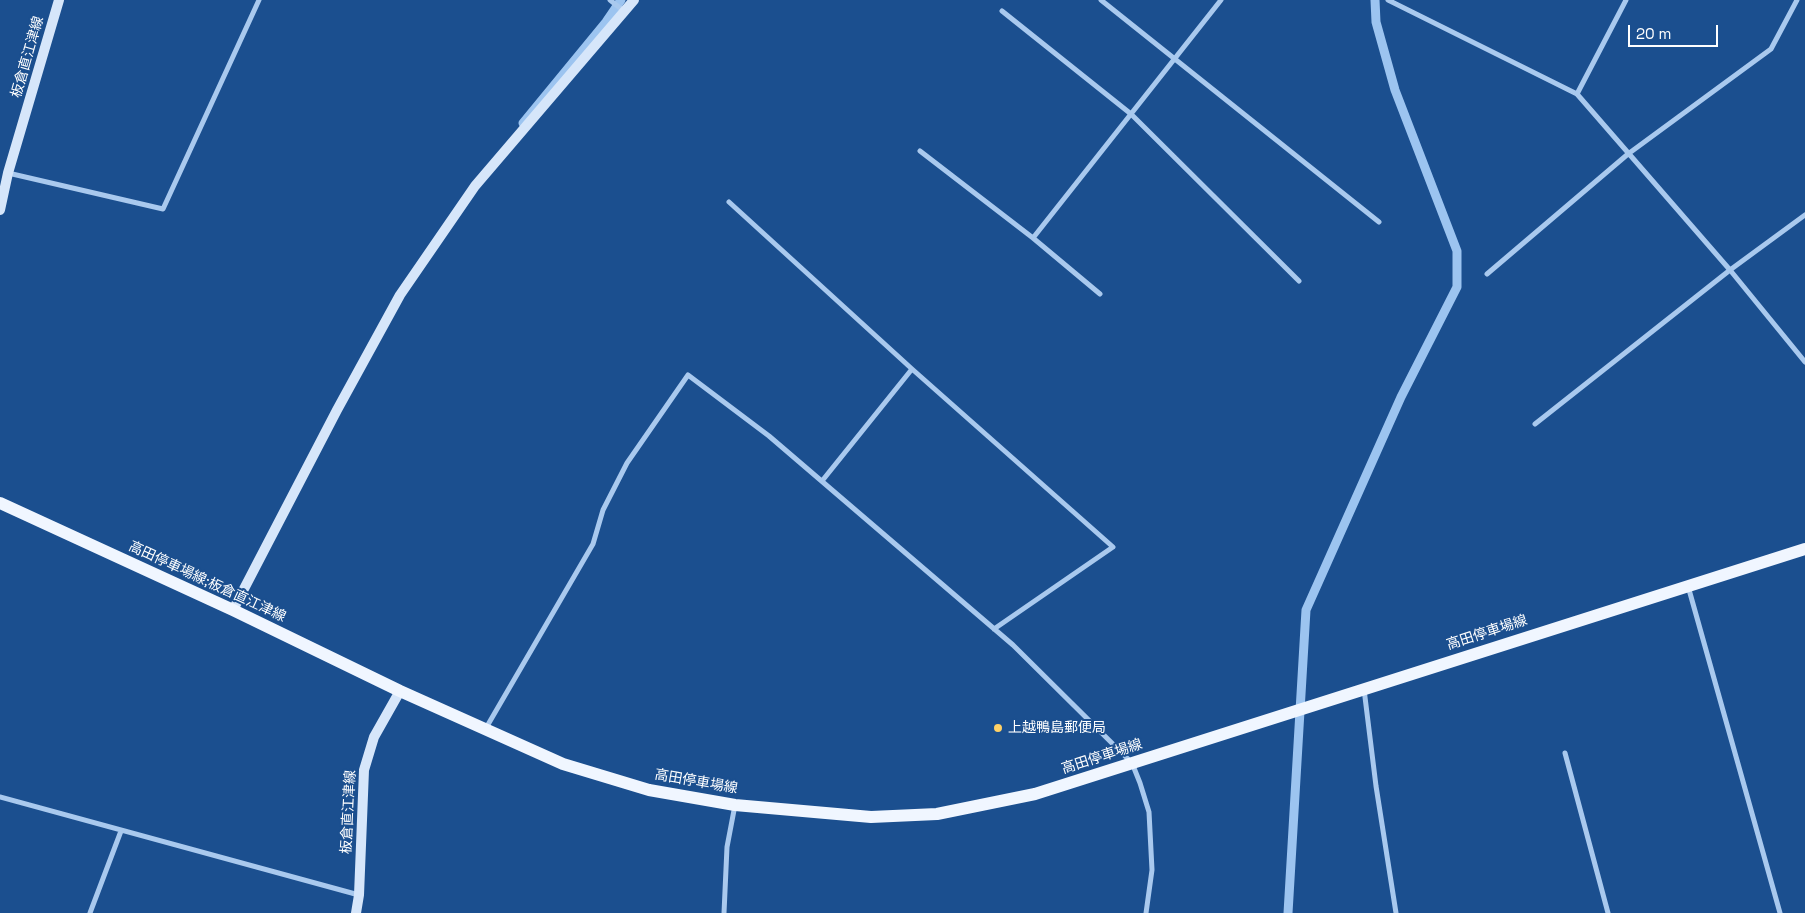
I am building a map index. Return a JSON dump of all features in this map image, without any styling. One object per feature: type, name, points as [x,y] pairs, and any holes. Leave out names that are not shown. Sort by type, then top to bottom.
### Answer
[{"type":"main road","name":"高田停車場線;板倉直江津線","points":[[0,503],[233,610],[400,690]]},
{"type":"main road","name":"高田停車場線","points":[[400,690],[563,764],[649,790],[735,805],[871,816],[937,814],[1034,794],[1805,549]]},
{"type":"street","name":"板倉直江津線","points":[[0,210],[8,172],[59,0]]},
{"type":"street","points":[[8,172],[163,209],[259,0]]},
{"type":"street","points":[[610,0],[625,12]]},
{"type":"street","points":[[233,610],[337,410],[400,295],[476,186],[634,0]]},
{"type":"street","points":[[1101,0],[1379,222]]},
{"type":"street","points":[[1033,238],[1222,0]]},
{"type":"street","points":[[1388,0],[1576,94],[1730,270],[1805,362]]},
{"type":"street","points":[[1576,94],[1626,0]]},
{"type":"street","points":[[1487,274],[1628,154],[1771,49],[1798,0]]},
{"type":"street","points":[[1002,11],[1131,114],[1298,281]]},
{"type":"street","points":[[920,151],[1033,238],[1100,294]]},
{"type":"street","points":[[729,202],[912,369],[1113,547],[994,629]]},
{"type":"street","points":[[1535,424],[1730,270],[1805,215]]},
{"type":"street","points":[[822,481],[912,369]]},
{"type":"street","points":[[486,728],[593,544],[604,510],[627,462],[688,376],[769,436],[1013,645],[1132,763],[1149,812],[1152,870],[1146,913]]},
{"type":"street","points":[[1688,585],[1780,913]]},
{"type":"street","points":[[1364,689],[1376,786],[1396,913]]},
{"type":"street","name":"板倉直江津線","points":[[356,913],[359,895],[364,770],[374,737],[400,690]]},
{"type":"street","points":[[1565,753],[1608,913]]},
{"type":"street","points":[[0,797],[359,895]]},
{"type":"street","points":[[724,913],[727,847],[735,805]]},
{"type":"street","points":[[90,913],[121,831]]},
{"type":"waterway","points":[[523,123],[606,22],[621,0]]},
{"type":"waterway","points":[[1288,913],[1306,610],[1401,397],[1457,287],[1457,251],[1395,90],[1376,22],[1375,0]]},
{"type":"place","name":"上越鴨島郵便局","points":[[998,728]]}]
